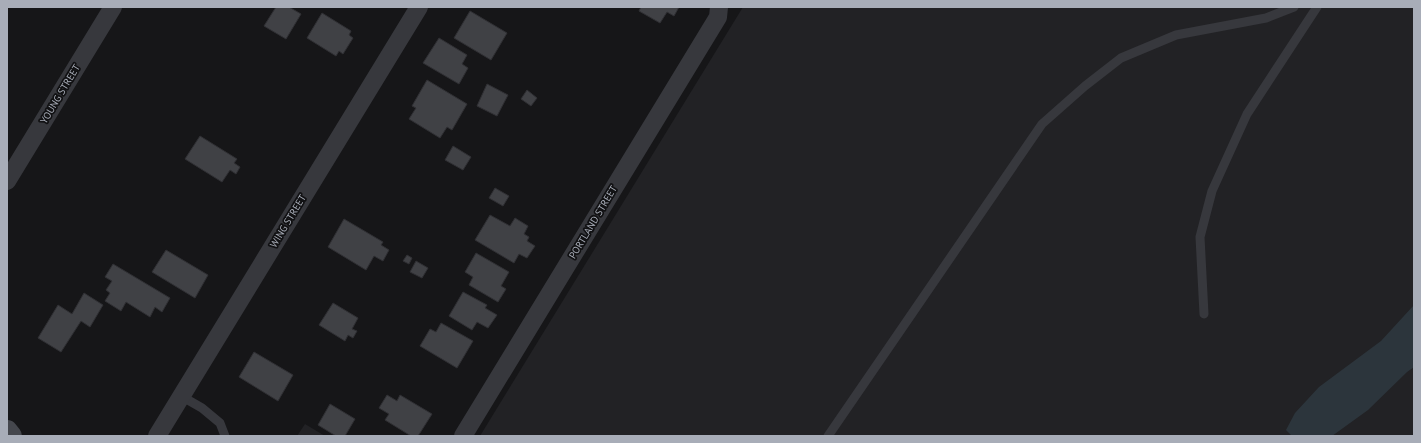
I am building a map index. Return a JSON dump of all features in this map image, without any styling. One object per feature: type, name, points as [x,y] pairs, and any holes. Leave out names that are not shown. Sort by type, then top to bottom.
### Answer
[{"type":"main road","points":[[7,430],[11,436]]},
{"type":"street","name":"YOUNG STREET","points":[[7,181],[113,7]]},
{"type":"street","name":"WING STREET","points":[[157,436],[419,7]]},
{"type":"street","name":"PORTLAND STREET","points":[[463,436],[718,17],[719,7]]},
{"type":"lane","points":[[828,436],[1042,124],[1085,86],[1121,58],[1176,35],[1266,18],[1294,7]]},
{"type":"lane","points":[[1204,314],[1200,237],[1212,191],[1247,114],[1317,7]]},
{"type":"lane","points":[[181,396],[202,408],[220,423],[225,436]]},
{"type":"shaded area","points":[[743,7],[1414,7],[1414,436],[480,436]]},
{"type":"shaded area","points":[[1414,305],[1414,367],[1368,410],[1332,436],[1292,436],[1286,430],[1295,413],[1319,387],[1381,341]]},
{"type":"shaded area","points":[[305,424],[325,436],[297,436]]},
{"type":"building","points":[[276,7],[289,7],[301,14],[286,39],[264,26]]},
{"type":"building","points":[[641,7],[679,7],[674,16],[667,12],[660,23],[639,11]]},
{"type":"building","points":[[470,11],[507,33],[491,60],[454,38]]},
{"type":"building","points":[[322,13],[351,31],[349,35],[353,38],[343,54],[339,51],[336,56],[307,38]]},
{"type":"building","points":[[439,38],[467,55],[462,64],[468,68],[459,84],[423,63]]},
{"type":"building","points":[[427,80],[467,104],[452,130],[447,127],[440,138],[409,119],[416,108],[412,106]]},
{"type":"building","points":[[487,84],[508,95],[497,116],[477,106]]},
{"type":"building","points":[[527,90],[537,98],[531,106],[521,99]]},
{"type":"building","points":[[200,136],[237,159],[234,163],[240,167],[236,174],[230,170],[222,182],[185,159]]},
{"type":"building","points":[[453,146],[471,157],[463,170],[445,160]]},
{"type":"building","points":[[495,188],[509,196],[503,206],[489,198]]},
{"type":"building","points":[[490,215],[510,226],[515,218],[528,226],[524,234],[529,237],[527,241],[535,246],[527,258],[519,254],[514,263],[475,240]]},
{"type":"building","points":[[344,219],[383,242],[381,245],[389,250],[383,261],[374,256],[366,270],[328,247]]},
{"type":"building","points":[[166,250],[208,275],[195,298],[152,272]]},
{"type":"building","points":[[476,253],[509,272],[501,286],[506,289],[498,302],[469,285],[473,277],[465,272]]},
{"type":"building","points":[[407,255],[412,258],[409,264],[403,261]]},
{"type":"building","points":[[416,261],[428,268],[422,278],[410,272]]},
{"type":"building","points":[[113,264],[170,298],[162,312],[155,307],[150,317],[126,302],[121,311],[105,301],[110,293],[106,290],[112,281],[105,277]]},
{"type":"building","points":[[463,292],[487,305],[485,308],[497,315],[488,328],[477,322],[472,330],[449,316]]},
{"type":"building","points":[[84,293],[103,305],[90,327],[81,321],[61,352],[38,338],[58,305],[72,314]]},
{"type":"building","points":[[333,303],[358,318],[352,329],[357,331],[353,338],[348,335],[345,341],[319,325]]},
{"type":"building","points":[[441,323],[473,341],[457,368],[420,346],[430,329],[436,332]]},
{"type":"building","points":[[254,352],[293,375],[278,401],[239,377]]},
{"type":"building","points":[[387,395],[397,401],[400,395],[432,414],[418,436],[411,436],[385,420],[389,414],[379,408]]},
{"type":"building","points":[[330,404],[355,419],[345,436],[336,436],[318,425]]}]
